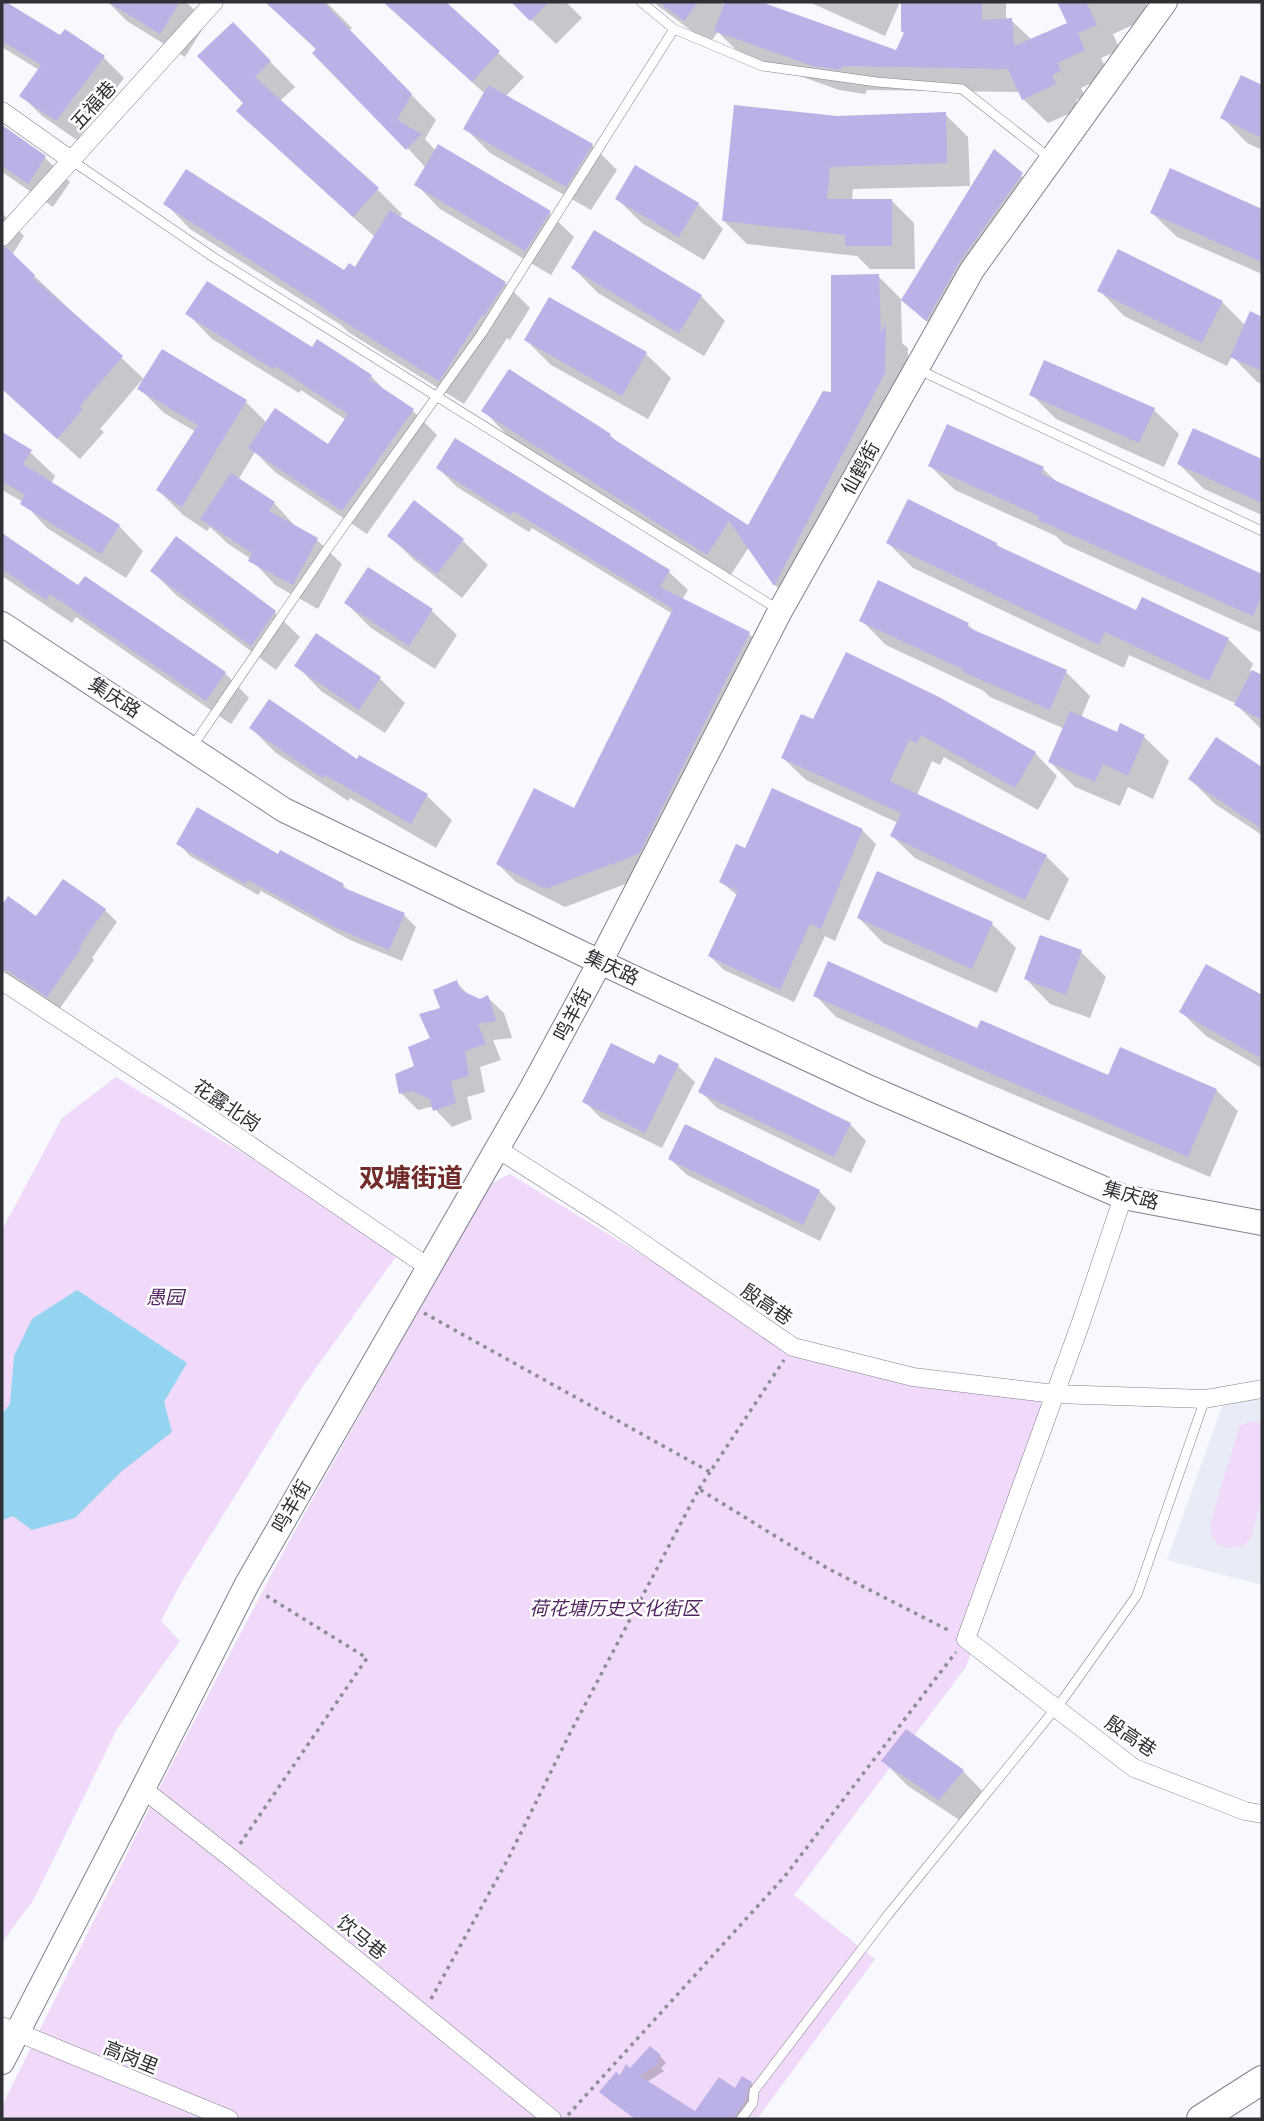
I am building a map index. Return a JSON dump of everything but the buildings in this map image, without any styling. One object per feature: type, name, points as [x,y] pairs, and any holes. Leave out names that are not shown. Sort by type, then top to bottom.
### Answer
[{"type":"main road","points":[[1200,2119],[1262,2080]]},
{"type":"street","name":"五福巷","points":[[2,237],[214,2]]},
{"type":"street","name":"仙鹤街","points":[[600,962],[780,611],[972,270],[1165,2]]},
{"type":"street","points":[[2,111],[71,160]]},
{"type":"street","name":"集庆路","points":[[2,624],[284,810],[600,962],[870,1088],[1123,1197],[1262,1223]]},
{"type":"street","name":"鸣羊街","points":[[2,2062],[9,2030],[143,1789],[247,1584],[532,1088],[600,962]]},
{"type":"street","name":"花露北岗","points":[[2,981],[191,1105],[428,1267]]},
{"type":"street","name":"殷高巷","points":[[496,1148],[612,1222],[793,1347],[913,1377],[1055,1394],[1205,1399],[1262,1389]]},
{"type":"street","points":[[966,1639],[1123,1197]]},
{"type":"street","name":"殷高巷","points":[[966,1639],[1134,1768],[1245,1811],[1262,1814]]},
{"type":"street","name":"饮马巷","points":[[143,1789],[552,2119]]},
{"type":"street","name":"高岗里","points":[[9,2030],[229,2119]]},
{"type":"lane","points":[[641,2],[674,29],[762,66],[877,82],[962,89],[1051,159]]},
{"type":"lane","points":[[192,747],[326,551],[489,321],[674,29]]},
{"type":"lane","points":[[71,160],[213,257],[780,611]]},
{"type":"lane","points":[[916,369],[1262,531]]},
{"type":"lane","points":[[741,2119],[752,2103],[754,2091],[887,1916],[1056,1708],[1137,1595],[1205,1399]]},
{"type":"path","points":[[407,1303],[710,1472]]},
{"type":"path","points":[[424,2014],[508,1859],[569,1735],[699,1489],[793,1347]]},
{"type":"path","points":[[564,2119],[785,1876],[966,1639],[827,1567],[699,1489]]},
{"type":"path","points":[[231,1858],[367,1658],[247,1584]]},
{"type":"shaded area","points":[[1262,1399],[1262,1585],[1167,1560],[1224,1401]]},
{"type":"green space","name":"愚园","points":[[116,1077],[329,1205],[397,1255],[303,1386],[181,1583],[161,1621],[180,1641],[117,1729],[34,1899],[2,1942],[2,1230],[62,1118]]},
{"type":"green space","name":"荷花塘历史文化街区","points":[[510,1174],[793,1347],[1060,1407],[966,1667],[794,1895],[875,1959],[757,2119],[2,2119],[2,2106],[167,1773],[287,1545],[489,1185]]},
{"type":"green space","points":[[1249,1421],[1262,1423],[1262,1499],[1250,1540],[1243,1546],[1227,1548],[1217,1544],[1210,1524],[1239,1427]]},
{"type":"water","points":[[77,1290],[187,1363],[164,1402],[172,1432],[122,1471],[75,1518],[32,1530],[13,1516],[2,1520],[2,1414],[10,1404],[14,1356],[32,1319]]},
{"type":"district","name":"双塘街道","points":[[411,1178]]}]
